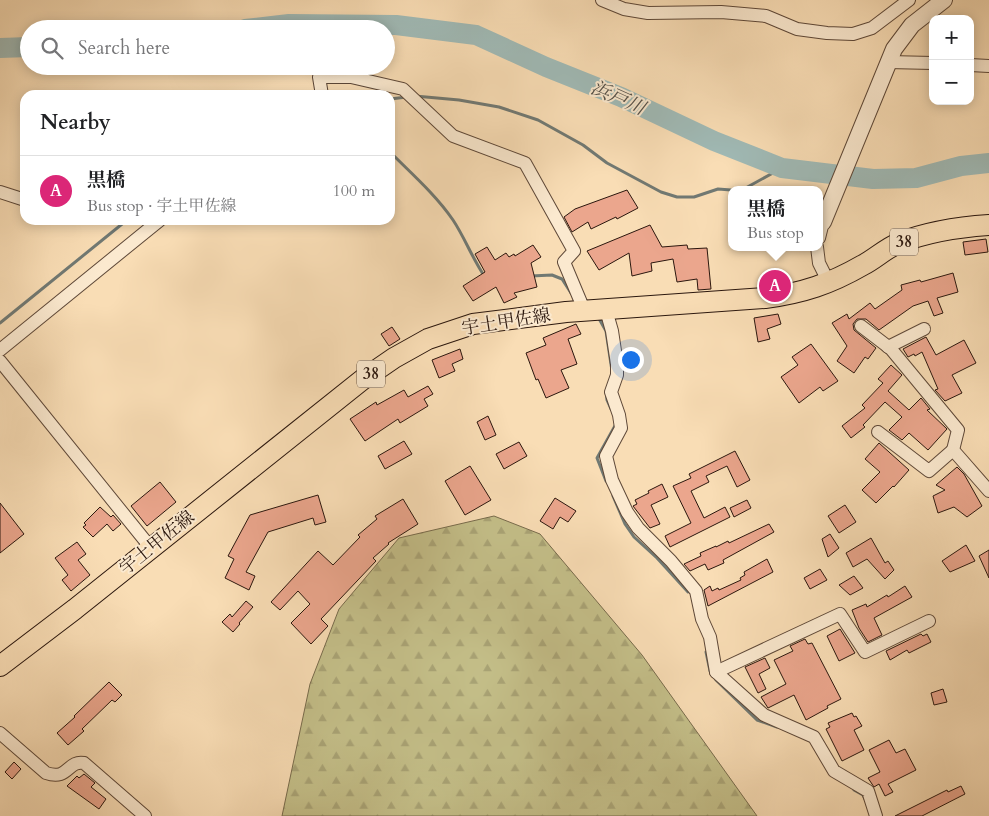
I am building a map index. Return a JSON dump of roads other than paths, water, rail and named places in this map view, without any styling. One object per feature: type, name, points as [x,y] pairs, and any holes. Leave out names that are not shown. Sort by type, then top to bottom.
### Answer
[{"type":"main road","name":"宇土甲佐線","points":[[0,666],[75,609],[362,380],[394,358],[428,339],[473,324],[606,310],[765,298],[794,294],[829,283],[864,265],[897,244],[925,235],[989,224]]},
{"type":"street","points":[[602,0],[624,9],[648,12],[721,12],[766,16],[797,29],[853,34],[872,28],[909,0]]},
{"type":"street","points":[[823,225],[894,49],[912,25],[944,0]]},
{"type":"street","points":[[886,67],[929,63]]},
{"type":"street","points":[[974,65],[989,66]]},
{"type":"street","points":[[321,90],[319,77],[351,78],[403,89],[453,136],[525,163],[574,251],[564,262],[585,312]]},
{"type":"street","points":[[0,192],[20,198]]},
{"type":"street","points":[[0,350],[154,225]]},
{"type":"street","points":[[818,251],[819,263],[829,283]]},
{"type":"street","points":[[606,310],[612,331],[617,364],[617,375],[611,392],[621,428],[606,456],[612,480],[627,512],[638,528],[671,561],[696,591],[702,619],[710,637],[716,672],[764,715],[814,737],[834,770],[868,791],[876,816]]},
{"type":"street","points":[[862,326],[888,347],[958,430],[953,450],[929,471],[878,432]]},
{"type":"street","points":[[888,347],[924,329]]},
{"type":"street","points":[[0,361],[151,548]]},
{"type":"street","points":[[953,450],[989,491]]},
{"type":"street","points":[[716,672],[840,614],[865,652],[929,621]]},
{"type":"street","points":[[0,733],[46,773],[54,776],[63,774],[74,764],[84,763],[145,816]]},
{"type":"waterway","name":"浜戸川","points":[[395,25],[476,35],[546,67],[621,97],[714,141],[782,168],[873,179],[916,178],[961,166],[989,163]]},
{"type":"waterway","name":"浜戸川","points":[[0,48],[20,47]]},
{"type":"waterway","points":[[415,96],[459,100],[499,107],[538,120],[583,145],[607,163],[661,192],[677,197],[694,197],[718,189],[728,190]]},
{"type":"waterway","points":[[395,98],[407,97]]},
{"type":"waterway","points":[[395,157],[446,211],[485,277]]},
{"type":"waterway","points":[[749,186],[782,168]]},
{"type":"waterway","points":[[0,323],[121,225]]},
{"type":"waterway","points":[[531,276],[552,275],[562,279],[571,293]]},
{"type":"waterway","points":[[598,317],[606,331],[612,371]]},
{"type":"waterway","points":[[606,391],[611,409]]},
{"type":"waterway","points":[[606,481],[597,458],[616,424]]},
{"type":"waterway","points":[[613,496],[625,524],[634,537],[657,558],[688,592]]},
{"type":"waterway","points":[[706,652],[710,671]]},
{"type":"waterway","points":[[716,680],[757,720],[777,727]]},
{"type":"waterway","points":[[854,790],[863,795],[865,799]]},
{"type":"place","name":"黒橋","points":[[775,286]]}]
